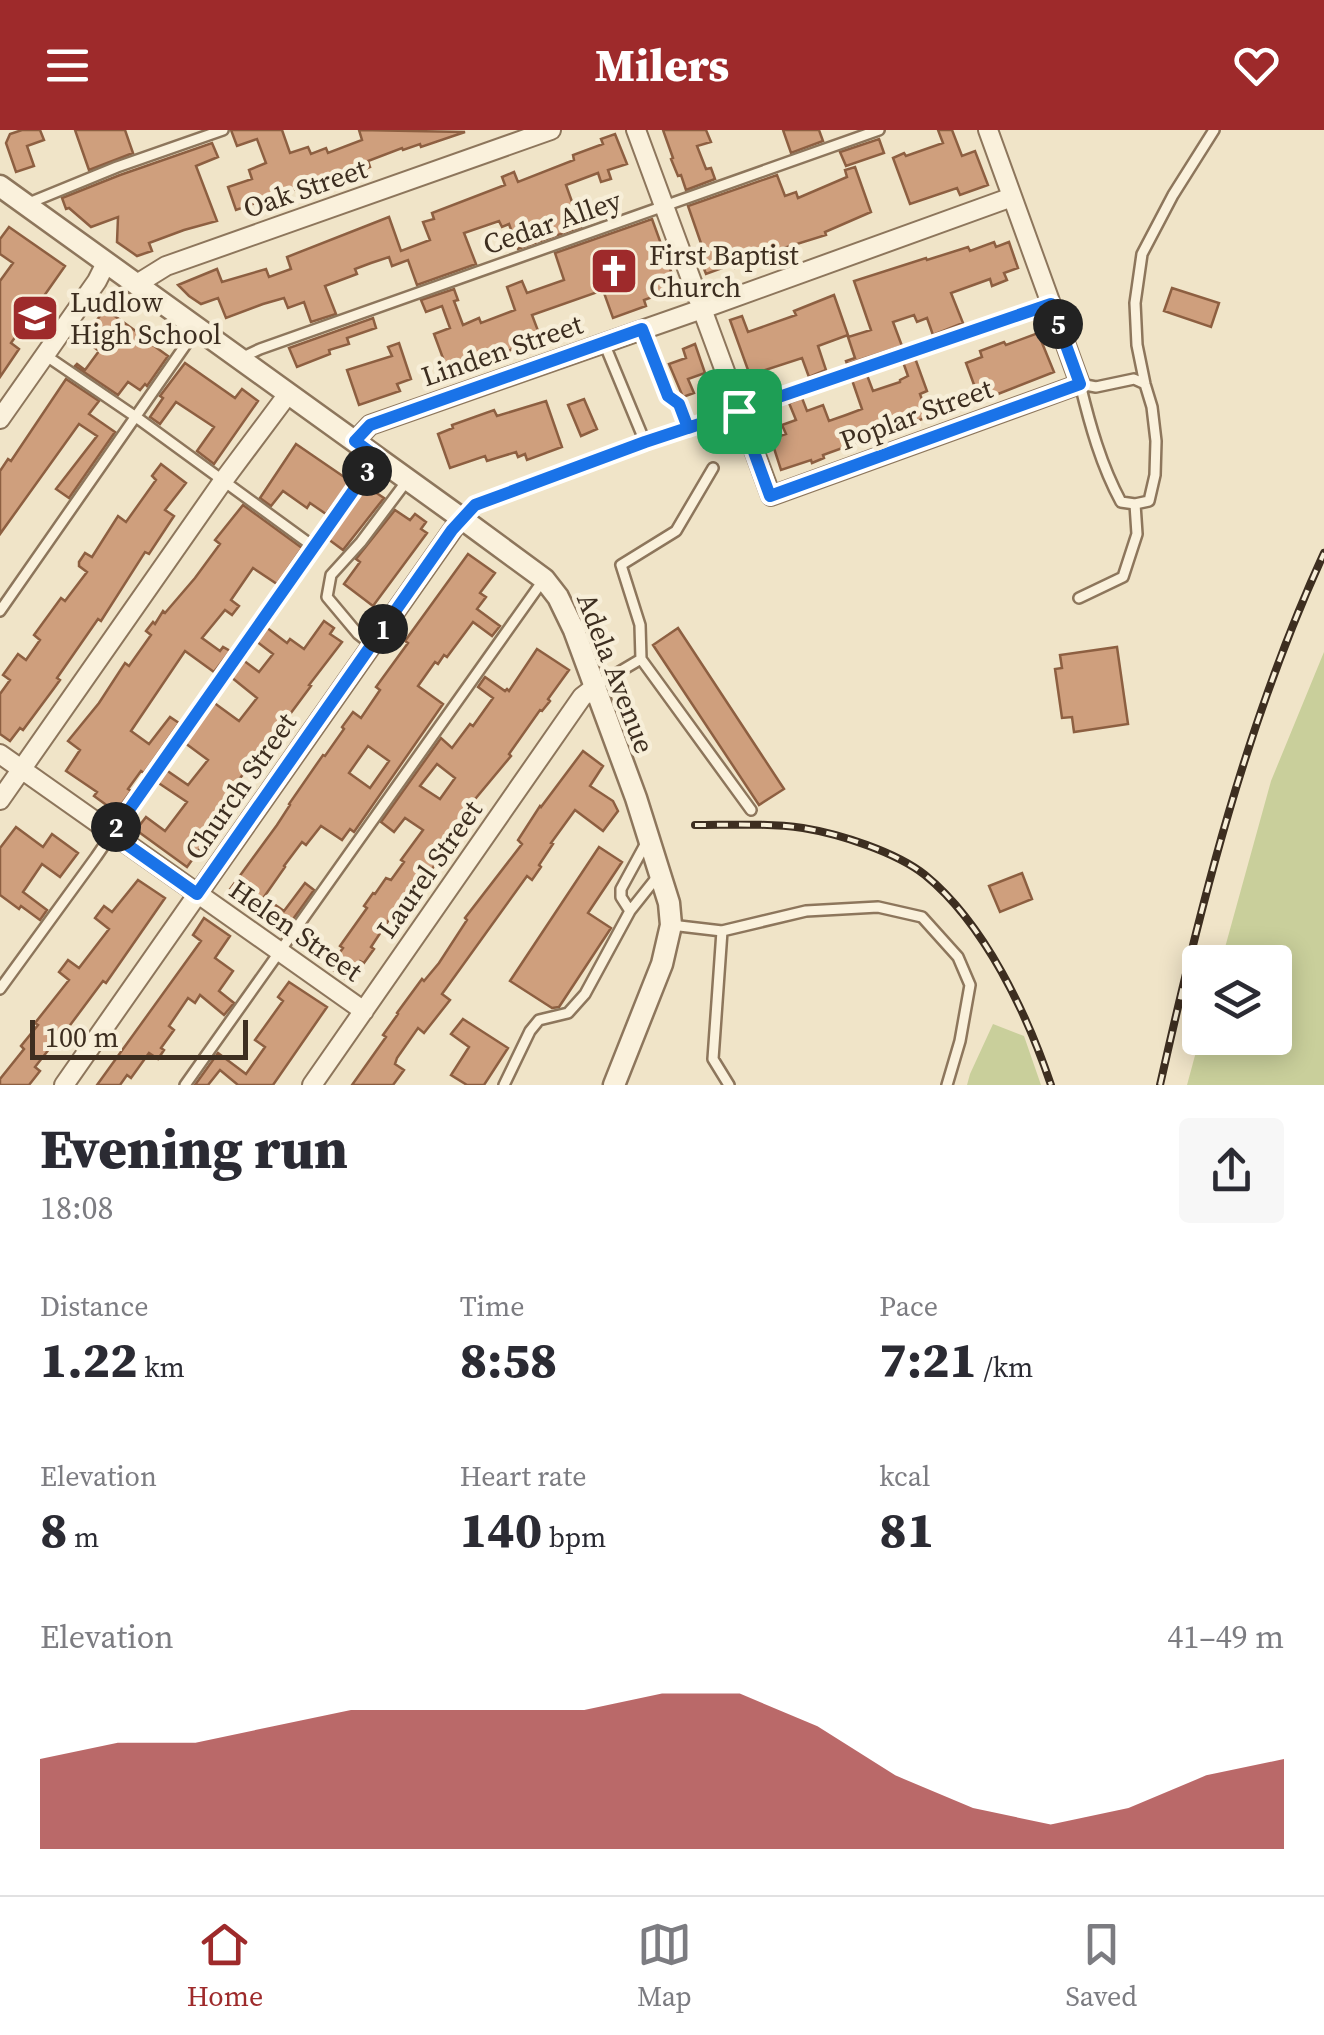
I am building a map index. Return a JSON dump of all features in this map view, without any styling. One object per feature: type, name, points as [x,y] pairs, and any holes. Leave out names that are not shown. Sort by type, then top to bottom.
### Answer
[{"type":"street","name":"Oak Street","points":[[138,284],[166,266],[550,130]]},
{"type":"street","points":[[636,130],[739,411]]},
{"type":"street","points":[[988,130],[1080,384]]},
{"type":"street","name":"Adela Avenue","points":[[0,186],[462,518],[544,579],[558,597],[595,687],[670,903],[671,925],[662,964],[614,1085]]},
{"type":"street","name":"Linden Street","points":[[355,441],[370,425],[604,342],[645,338],[702,310],[1012,198]]},
{"type":"street","points":[[0,419],[97,282],[106,263]]},
{"type":"street","name":"Poplar Street","points":[[739,411],[770,496],[1080,384]]},
{"type":"street","points":[[0,800],[288,394]]},
{"type":"street","name":"Church Street","points":[[64,1085],[462,518]]},
{"type":"street","name":"Laurel Street","points":[[312,1085],[582,698],[595,687]]},
{"type":"street","name":"Helen Street","points":[[0,754],[364,1011]]},
{"type":"lane","points":[[25,205],[222,130]]},
{"type":"lane","points":[[831,130],[836,145]]},
{"type":"lane","name":"Cedar Alley","points":[[240,358],[879,130]]},
{"type":"lane","points":[[1145,384],[1134,378],[1096,387],[1080,384],[1107,476],[1121,502],[1135,504],[1149,500],[1155,475],[1156,441],[1138,346],[1135,304],[1142,254],[1214,130]]},
{"type":"lane","points":[[462,518],[475,505],[645,442],[1051,304]]},
{"type":"lane","points":[[0,611],[198,328]]},
{"type":"lane","points":[[645,338],[668,396],[679,404],[688,428]]},
{"type":"lane","points":[[604,342],[645,442]]},
{"type":"lane","points":[[45,355],[314,547]]},
{"type":"lane","points":[[0,988],[377,457]]},
{"type":"lane","points":[[713,468],[676,530],[622,565],[640,626],[641,659],[751,810]]},
{"type":"lane","points":[[372,645],[326,597],[327,588],[331,576],[408,480]]},
{"type":"lane","points":[[1080,598],[1122,578],[1137,534],[1135,504]]},
{"type":"lane","points":[[185,1085],[544,579]]},
{"type":"lane","points":[[595,687],[641,659]]},
{"type":"lane","points":[[630,910],[621,898],[621,888],[649,837]]},
{"type":"lane","points":[[504,1085],[530,1031],[539,1020],[568,1013],[585,994],[630,910],[661,873]]},
{"type":"lane","points":[[671,925],[722,931],[806,911],[878,908],[922,917],[958,957],[970,985],[960,1042],[946,1085]]},
{"type":"lane","points":[[722,931],[713,1058],[729,1085]]},
{"type":"green space","points":[[1324,652],[1324,1085],[1187,1085],[1195,1055],[1292,1055],[1292,945],[1226,945],[1271,781]]},
{"type":"green space","points":[[993,1024],[1024,1036],[1041,1085],[967,1085]]},
{"type":"building","points":[[40,130],[44,140],[27,146],[34,166],[16,172],[6,143],[10,134]]},
{"type":"building","points":[[75,130],[125,130],[133,153],[89,170]]},
{"type":"building","points":[[231,130],[282,130],[290,153],[308,147],[311,154],[326,148],[328,153],[362,140],[359,130],[465,132],[421,147],[420,144],[402,148],[368,161],[370,167],[342,178],[340,174],[236,210],[228,187],[252,179],[249,170],[266,163],[257,139],[237,146]]},
{"type":"building","points":[[663,130],[706,130],[711,142],[697,146],[706,169],[711,168],[715,179],[686,190]]},
{"type":"building","points":[[783,130],[819,130],[823,141],[791,153]]},
{"type":"building","points":[[938,130],[952,130],[962,156],[975,151],[988,185],[960,195],[957,188],[910,204],[893,158],[943,143]]},
{"type":"building","points":[[615,134],[627,164],[608,170],[611,179],[601,182],[598,173],[566,185],[581,227],[518,249],[509,224],[502,227],[499,221],[464,233],[476,264],[417,285],[408,260],[392,266],[389,257],[371,263],[355,269],[357,274],[325,286],[336,314],[311,322],[304,302],[288,308],[284,298],[226,318],[218,298],[201,304],[178,285],[217,269],[222,282],[266,269],[269,277],[291,269],[287,257],[389,217],[401,251],[430,240],[423,222],[434,219],[432,213],[505,185],[502,177],[514,172],[518,182],[574,160],[573,155],[603,144],[601,139]]},
{"type":"building","points":[[879,139],[884,153],[846,166],[840,152]]},
{"type":"building","points":[[212,143],[218,157],[196,166],[217,221],[149,243],[152,251],[137,256],[117,242],[118,217],[91,227],[66,209],[62,198]]},
{"type":"building","points":[[855,167],[871,212],[825,232],[826,235],[755,257],[756,260],[735,268],[733,264],[706,274],[697,251],[703,249],[688,206],[777,175],[785,196],[796,192],[798,198],[847,177],[845,170]]},
{"type":"building","points":[[652,219],[677,288],[644,300],[646,306],[613,318],[603,290],[532,315],[540,336],[523,343],[525,348],[482,361],[479,355],[447,369],[434,334],[450,328],[442,306],[426,312],[421,300],[454,289],[463,325],[479,318],[481,323],[515,310],[507,287],[522,281],[527,293],[564,280],[555,253]]},
{"type":"building","name":"Ludlow High School","points":[[9,227],[65,266],[11,343],[19,349],[0,377],[0,281],[13,263],[0,254],[0,239]]},
{"type":"building","points":[[994,242],[996,247],[1009,242],[1018,268],[1004,273],[1007,280],[992,286],[990,279],[951,293],[963,323],[933,335],[927,318],[917,322],[914,315],[893,322],[902,346],[847,364],[855,358],[848,337],[871,330],[854,281]]},
{"type":"building","points":[[1172,288],[1219,303],[1211,327],[1164,311]]},
{"type":"building","points":[[834,295],[848,335],[818,346],[826,370],[809,377],[802,358],[762,371],[769,391],[757,395],[730,320],[742,316],[748,332],[796,315],[794,311]]},
{"type":"building","points":[[105,309],[144,337],[147,333],[158,340],[154,346],[168,356],[140,390],[128,382],[118,395],[75,366],[85,370],[99,351],[83,339]]},
{"type":"building","points":[[373,318],[376,328],[347,338],[349,344],[297,367],[289,348]]},
{"type":"building","points":[[1038,333],[1054,372],[980,401],[966,363],[982,357],[980,351]]},
{"type":"building","points":[[399,343],[411,379],[397,384],[400,391],[359,405],[347,370],[392,356],[388,347]]},
{"type":"building","points":[[695,344],[705,373],[688,379],[694,393],[683,397],[669,364],[686,358],[683,349]]},
{"type":"building","points":[[915,358],[927,391],[920,394],[928,417],[823,455],[824,458],[812,463],[811,460],[781,470],[771,439],[786,434],[782,425],[796,420],[789,403],[802,398],[807,411],[823,405],[829,421],[846,415],[862,409],[852,380],[867,375],[873,391],[900,382],[908,376],[903,362]]},
{"type":"building","points":[[185,363],[235,398],[242,389],[258,401],[214,464],[197,451],[214,427],[176,402],[160,424],[150,417],[163,398],[160,396]]},
{"type":"building","points":[[66,379],[99,401],[89,414],[115,432],[69,498],[56,489],[97,436],[79,424],[0,534],[0,471],[8,459],[11,461]]},
{"type":"building","points":[[584,399],[597,429],[581,436],[568,405]]},
{"type":"building","points":[[546,401],[562,447],[527,460],[525,454],[518,457],[516,452],[487,461],[485,456],[450,468],[438,434],[494,410],[497,416]]},
{"type":"building","points":[[296,444],[350,481],[326,514],[310,503],[307,508],[283,491],[271,506],[260,498]]},
{"type":"building","points":[[161,464],[186,483],[165,510],[174,516],[149,554],[145,552],[101,621],[98,619],[52,691],[10,741],[0,734],[0,694],[10,680],[3,675],[18,654],[26,660],[40,640],[34,635],[61,598],[65,601],[87,572],[79,566],[85,553],[92,557],[118,516],[126,522],[156,480],[152,476]]},
{"type":"building","points":[[366,486],[384,498],[343,550],[328,539]]},
{"type":"building","points":[[243,505],[302,548],[277,584],[253,568],[231,600],[239,606],[232,615],[225,610],[202,638],[220,651],[223,647],[230,651],[214,672],[185,651],[131,731],[149,744],[170,717],[179,723],[128,789],[131,791],[116,812],[94,796],[97,792],[66,771],[80,750],[68,741],[125,663],[129,666],[151,635],[146,631],[153,622],[195,578],[220,544],[215,540]]},
{"type":"building","points":[[395,510],[410,520],[415,514],[426,522],[421,529],[427,533],[373,606],[344,584],[360,562],[356,559]]},
{"type":"building","points":[[468,554],[495,573],[480,593],[486,597],[477,609],[500,626],[492,636],[473,622],[447,657],[435,662],[418,686],[443,704],[354,832],[350,829],[342,840],[321,826],[306,845],[302,842],[264,897],[284,911],[305,883],[314,890],[283,933],[228,892],[353,712],[361,718],[380,690],[376,687],[408,643],[405,641]],"holes":[[[368,746],[389,761],[370,788],[349,773]]]},
{"type":"building","points":[[324,621],[334,628],[330,634],[342,642],[281,731],[235,785],[239,788],[231,798],[235,800],[187,867],[136,830],[146,817],[165,831],[187,802],[157,782],[166,770],[188,785],[208,760],[185,743],[213,702],[239,721],[257,698],[231,677],[243,660],[259,672],[273,654],[256,641],[266,627],[287,643],[290,639],[304,649]]},
{"type":"building","points":[[678,628],[784,789],[759,805],[653,645]]},
{"type":"building","points":[[1117,647],[1128,724],[1074,732],[1072,717],[1062,718],[1055,669],[1062,668],[1060,655]]},
{"type":"building","points":[[537,649],[569,670],[511,756],[476,798],[424,881],[402,909],[398,906],[371,947],[374,949],[347,980],[329,967],[367,908],[364,906],[386,878],[391,880],[423,830],[405,818],[394,832],[381,822],[441,738],[452,748],[470,724],[473,726],[493,698],[478,687],[485,677],[509,691]],"holes":[[[437,764],[455,778],[440,799],[420,786]]]},
{"type":"building","points":[[583,751],[603,766],[590,786],[613,801],[618,811],[603,831],[575,810],[551,843],[532,880],[527,876],[442,994],[450,1000],[424,1033],[418,1028],[397,1058],[395,1064],[404,1070],[393,1085],[352,1085],[386,1037],[383,1035],[397,1013],[439,963],[465,918],[522,844],[518,840],[540,806]]},
{"type":"building","points":[[16,827],[43,847],[52,834],[78,853],[60,877],[42,864],[23,892],[47,910],[40,920],[0,895],[0,848]]},
{"type":"building","points":[[599,847],[622,862],[588,913],[611,928],[559,1007],[552,1008],[510,981]]},
{"type":"building","points":[[1022,873],[1032,899],[1000,912],[989,886]]},
{"type":"building","points":[[138,880],[165,898],[106,983],[103,981],[35,1067],[40,1071],[29,1085],[0,1085],[0,1079],[38,1025],[35,1023],[69,980],[59,972],[68,960],[79,968],[109,929],[95,918],[104,906],[112,912]]},
{"type":"building","points":[[204,918],[230,936],[215,958],[233,971],[219,991],[234,1003],[224,1015],[200,995],[195,1003],[188,998],[169,1026],[174,1030],[158,1059],[149,1053],[131,1078],[127,1075],[120,1085],[97,1085],[201,941],[193,935]]},
{"type":"building","points":[[289,982],[327,1007],[273,1085],[238,1085],[220,1070],[208,1085],[195,1085],[218,1053],[246,1074],[265,1047],[255,1040],[283,1001],[278,997]]},
{"type":"building","points":[[463,1019],[508,1048],[484,1085],[467,1085],[451,1075],[469,1047],[451,1034]]},
{"type":"railway","points":[[1160,1085],[1228,814],[1271,682],[1324,553]]},
{"type":"railway","points":[[695,825],[776,825],[818,831],[883,852],[925,875],[967,919],[1002,972],[1030,1029],[1051,1085]]},
{"type":"place","name":"First Baptist Church","points":[[614,271]]},
{"type":"place","name":"Ludlow High School","points":[[35,318]]},
{"type":"route","points":[[1051,304],[1080,384],[770,496],[739,411],[475,505],[452,530],[197,894],[112,834],[377,457],[355,441],[370,425],[642,329],[668,396],[679,404],[688,428],[1051,304]]}]
